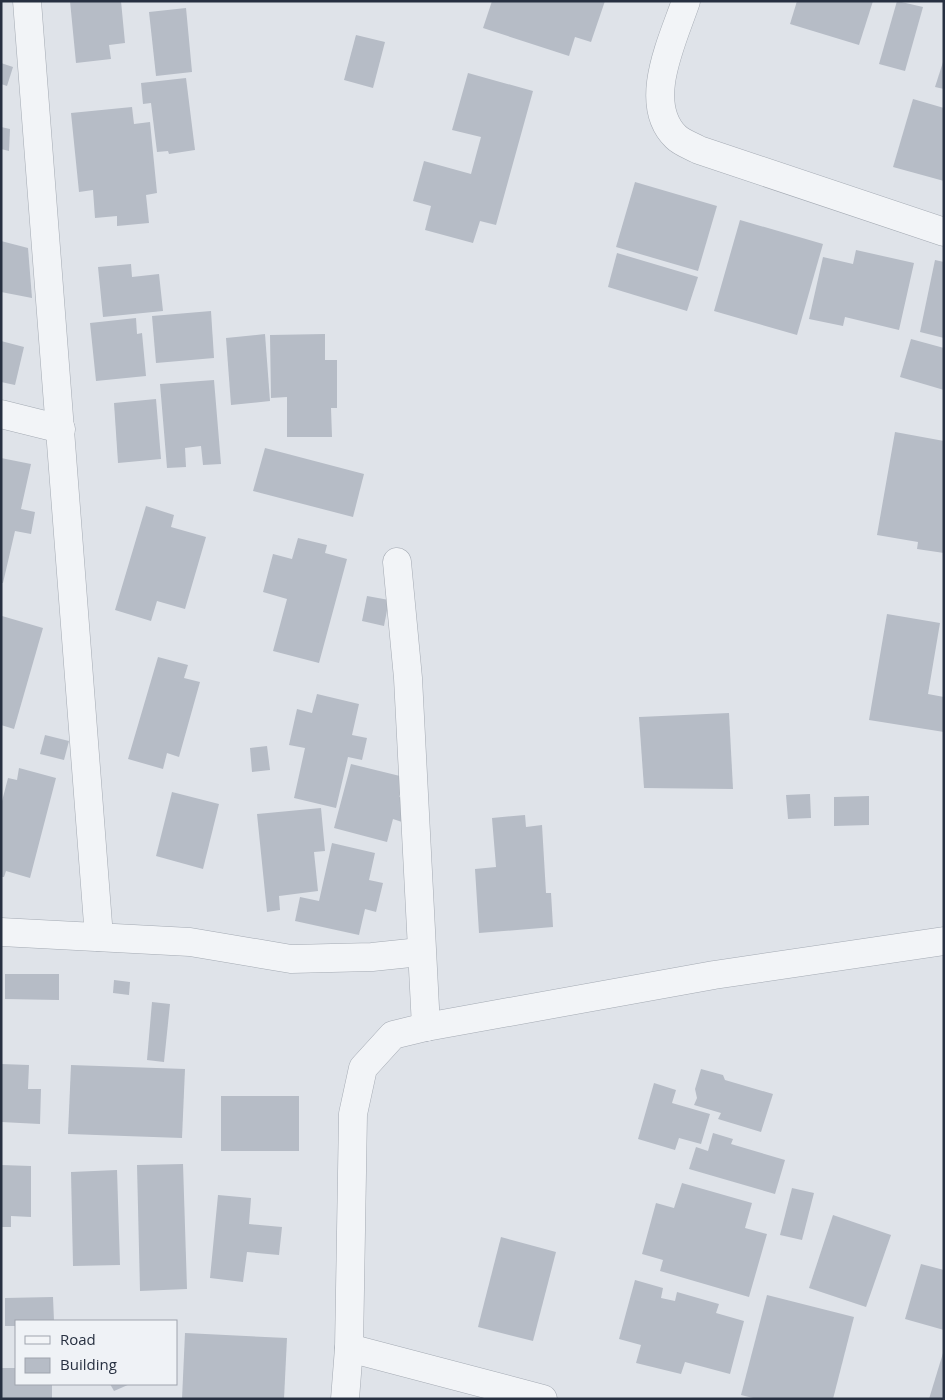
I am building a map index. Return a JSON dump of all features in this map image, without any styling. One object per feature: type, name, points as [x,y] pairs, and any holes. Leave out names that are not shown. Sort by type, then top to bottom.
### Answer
[{"type":"street","points":[[27,1],[99,937]]},
{"type":"street","points":[[686,1],[661,77],[659,102],[666,125],[677,138],[699,150],[944,232]]},
{"type":"street","points":[[1,414],[61,429]]},
{"type":"street","points":[[397,562],[408,678],[414,770],[420,952],[426,1027]]},
{"type":"street","points":[[1,932],[190,942],[291,958],[372,957],[420,952]]},
{"type":"street","points":[[345,1399],[349,1348],[353,1114],[363,1068],[393,1035],[426,1027],[714,975],[944,940]]},
{"type":"street","points":[[349,1348],[543,1399]]},
{"type":"building","points":[[70,1],[121,1],[125,43],[109,45],[111,59],[76,63]]},
{"type":"building","points":[[492,1],[605,1],[591,42],[575,37],[569,56],[483,28]]},
{"type":"building","points":[[797,1],[873,1],[859,45],[790,24]]},
{"type":"building","points":[[897,1],[923,7],[905,71],[879,64]]},
{"type":"building","points":[[186,8],[192,72],[156,76],[149,12]]},
{"type":"building","points":[[356,35],[385,42],[373,88],[344,80]]},
{"type":"building","points":[[944,62],[944,89],[935,87]]},
{"type":"building","points":[[1,63],[13,67],[7,86],[1,84]]},
{"type":"building","points":[[468,73],[533,91],[496,225],[480,221],[473,243],[425,230],[431,206],[413,201],[424,161],[471,174],[481,137],[452,130]]},
{"type":"building","points":[[186,78],[195,150],[169,154],[168,151],[157,152],[151,103],[143,104],[141,83]]},
{"type":"building","points":[[913,99],[944,108],[944,181],[893,167]]},
{"type":"building","points":[[132,107],[134,124],[150,122],[157,193],[146,195],[149,223],[117,226],[117,216],[95,218],[93,190],[79,192],[71,113]]},
{"type":"building","points":[[1,127],[10,129],[9,151],[1,149]]},
{"type":"building","points":[[635,182],[717,206],[698,271],[616,247]]},
{"type":"building","points":[[740,220],[823,244],[797,335],[714,311]]},
{"type":"building","points":[[1,241],[28,248],[32,298],[1,292]]},
{"type":"building","points":[[856,250],[914,263],[899,330],[845,317],[843,326],[809,319],[823,257],[853,264]]},
{"type":"building","points":[[617,253],[698,277],[687,311],[608,287]]},
{"type":"building","points":[[935,260],[944,262],[944,338],[920,332]]},
{"type":"building","points":[[131,264],[132,277],[159,274],[163,311],[103,317],[98,267]]},
{"type":"building","points":[[211,311],[214,358],[156,363],[152,316]]},
{"type":"building","points":[[136,318],[137,334],[142,333],[146,376],[96,381],[90,323]]},
{"type":"building","points":[[265,334],[270,401],[231,405],[226,338]]},
{"type":"building","points":[[325,334],[325,360],[337,360],[337,408],[331,408],[332,437],[287,437],[287,397],[271,398],[270,335]]},
{"type":"building","points":[[911,339],[944,348],[944,390],[900,377]]},
{"type":"building","points":[[1,341],[24,347],[15,385],[1,382]]},
{"type":"building","points":[[214,380],[221,464],[203,465],[201,446],[185,448],[186,467],[167,468],[160,384]]},
{"type":"building","points":[[156,399],[161,459],[118,463],[114,403]]},
{"type":"building","points":[[895,432],[944,441],[944,553],[917,549],[918,542],[877,535]]},
{"type":"building","points":[[265,448],[364,474],[353,517],[253,491]]},
{"type":"building","points":[[1,458],[31,464],[21,509],[35,512],[31,534],[15,531],[3,583],[1,583]]},
{"type":"building","points":[[146,506],[174,515],[171,527],[206,537],[185,609],[157,601],[151,621],[115,610]]},
{"type":"building","points":[[298,538],[327,545],[325,553],[347,559],[319,663],[273,651],[287,599],[263,592],[273,554],[292,559]]},
{"type":"building","points":[[367,596],[389,600],[384,626],[362,621]]},
{"type":"building","points":[[887,614],[940,623],[928,694],[944,697],[944,732],[869,720]]},
{"type":"building","points":[[2,616],[43,628],[14,729],[1,725]]},
{"type":"building","points":[[158,657],[188,665],[184,678],[200,682],[179,757],[167,753],[163,769],[128,759]]},
{"type":"building","points":[[317,694],[359,704],[352,735],[367,738],[362,760],[348,757],[336,808],[294,798],[305,748],[289,745],[297,709],[312,713]]},
{"type":"building","points":[[729,713],[733,789],[644,788],[639,717]]},
{"type":"building","points":[[45,735],[69,741],[64,760],[40,754]]},
{"type":"building","points":[[267,746],[270,770],[252,772],[250,748]]},
{"type":"building","points":[[351,764],[404,777],[399,797],[408,799],[402,822],[393,819],[387,842],[334,828]]},
{"type":"building","points":[[19,768],[56,778],[30,878],[6,871],[4,877],[1,877],[1,805],[8,778],[17,780]]},
{"type":"building","points":[[172,792],[219,804],[203,869],[156,856]]},
{"type":"building","points":[[810,794],[811,818],[788,819],[786,795]]},
{"type":"building","points":[[869,796],[869,825],[834,826],[834,797]]},
{"type":"building","points":[[321,808],[325,851],[314,852],[318,891],[279,896],[280,910],[267,912],[257,814]]},
{"type":"building","points":[[525,815],[526,827],[542,825],[546,893],[551,893],[553,927],[479,933],[475,869],[496,867],[492,818]]},
{"type":"building","points":[[332,843],[375,853],[369,880],[383,883],[376,912],[365,909],[359,935],[295,921],[300,897],[319,901]]},
{"type":"building","points":[[5,974],[59,974],[59,1000],[5,999]]},
{"type":"building","points":[[114,980],[130,982],[129,995],[113,993]]},
{"type":"building","points":[[152,1002],[170,1004],[164,1062],[147,1060]]},
{"type":"building","points":[[1,1064],[29,1065],[28,1089],[41,1089],[40,1124],[1,1122]]},
{"type":"building","points":[[71,1065],[185,1069],[182,1138],[68,1134]]},
{"type":"building","points":[[701,1069],[723,1075],[725,1080],[773,1094],[761,1132],[718,1119],[721,1113],[694,1105],[697,1098],[695,1089]]},
{"type":"building","points":[[654,1083],[676,1090],[672,1103],[710,1114],[701,1144],[679,1138],[675,1150],[638,1139]]},
{"type":"building","points":[[221,1096],[299,1096],[299,1151],[221,1151]]},
{"type":"building","points":[[713,1133],[733,1139],[731,1144],[785,1160],[775,1194],[689,1169],[696,1147],[708,1151]]},
{"type":"building","points":[[183,1164],[187,1289],[140,1291],[137,1165]]},
{"type":"building","points":[[1,1165],[31,1166],[31,1217],[11,1216],[11,1227],[1,1227]]},
{"type":"building","points":[[117,1170],[120,1265],[73,1266],[71,1172]]},
{"type":"building","points":[[682,1183],[752,1203],[745,1228],[767,1234],[749,1297],[660,1271],[663,1260],[642,1254],[656,1203],[674,1208]]},
{"type":"building","points":[[792,1188],[814,1193],[802,1240],[780,1235]]},
{"type":"building","points":[[218,1195],[251,1198],[249,1224],[282,1227],[279,1255],[247,1252],[243,1282],[210,1278]]},
{"type":"building","points":[[833,1215],[891,1235],[866,1307],[809,1288]]},
{"type":"building","points":[[501,1237],[556,1252],[533,1341],[478,1327]]},
{"type":"building","points":[[921,1264],[944,1270],[944,1330],[905,1319]]},
{"type":"building","points":[[635,1280],[663,1288],[661,1298],[675,1301],[677,1292],[719,1304],[716,1313],[744,1321],[730,1374],[685,1362],[681,1374],[636,1363],[641,1345],[619,1339]]},
{"type":"building","points":[[767,1295],[854,1317],[833,1399],[757,1399],[741,1395]]},
{"type":"building","points":[[53,1297],[54,1320],[15,1320],[15,1326],[5,1326],[5,1298]]},
{"type":"building","points":[[185,1333],[287,1338],[284,1399],[182,1399]]},
{"type":"building","points":[[943,1353],[944,1399],[929,1399]]},
{"type":"building","points":[[1,1368],[15,1368],[15,1385],[52,1385],[52,1399],[1,1399]]},
{"type":"building","points":[[111,1385],[128,1385],[114,1391]]}]
